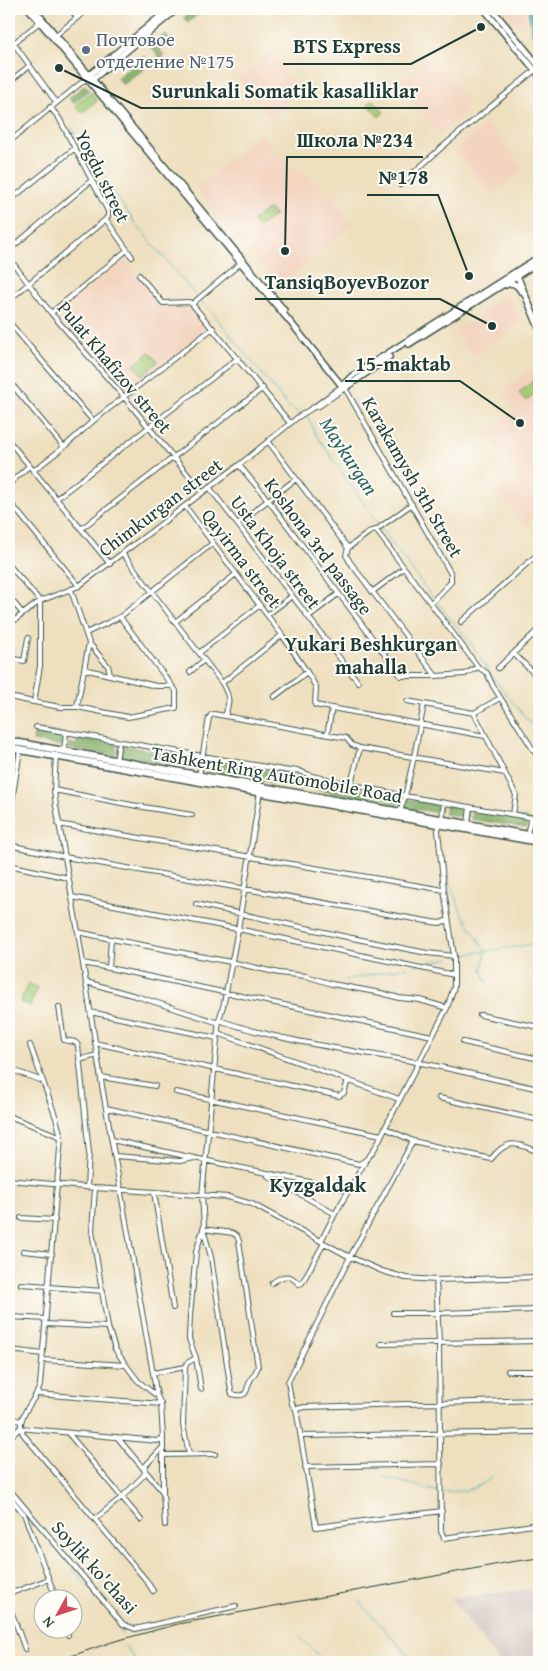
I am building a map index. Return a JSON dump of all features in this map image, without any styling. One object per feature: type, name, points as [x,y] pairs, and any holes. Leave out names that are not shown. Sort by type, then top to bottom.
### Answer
[{"type":"highway","name":"Tashkent Ring Automobile Road","points":[[9,741],[260,792],[538,839]]},
{"type":"highway","name":"Tashkent Ring Automobile Road","points":[[9,748],[59,752],[116,761],[400,812],[407,816]]},
{"type":"highway","name":"Tashkent Ring Automobile Road","points":[[441,822],[468,824],[527,834],[538,839]]},
{"type":"main road","name":"Karakamysh 3th Street","points":[[29,9],[56,35],[344,386]]},
{"type":"main road","name":"Karakamysh 3th Street","points":[[34,9],[41,21],[90,77]]},
{"type":"main road","points":[[90,77],[169,9]]},
{"type":"main road","points":[[90,77],[177,9]]},
{"type":"main road","points":[[484,9],[527,55]]},
{"type":"main road","points":[[492,9],[538,70]]},
{"type":"main road","points":[[344,386],[352,376],[492,290],[539,257]]},
{"type":"main road","points":[[516,274],[539,262]]},
{"type":"main road","points":[[516,274],[539,328]]},
{"type":"main road","points":[[492,290],[510,283],[518,286],[526,298]]},
{"type":"street","points":[[70,9],[77,18]]},
{"type":"street","points":[[56,35],[88,9]]},
{"type":"street","points":[[9,47],[41,21]]},
{"type":"street","points":[[9,37],[56,102]]},
{"type":"street","points":[[9,82],[29,66]]},
{"type":"street","points":[[400,185],[538,70]]},
{"type":"street","points":[[9,142],[56,102],[90,77]]},
{"type":"street","name":"Yogdu street","points":[[50,107],[59,118],[108,211],[106,219],[132,257]]},
{"type":"street","points":[[9,201],[75,148]]},
{"type":"street","points":[[9,250],[92,180]]},
{"type":"street","points":[[9,300],[106,219]]},
{"type":"street","points":[[51,313],[127,250]]},
{"type":"street","name":"Pulat Khafizov street","points":[[9,258],[29,283],[31,289],[124,397],[202,492]]},
{"type":"street","points":[[192,304],[243,262]]},
{"type":"street","points":[[139,275],[164,304],[189,302],[192,304],[290,423]]},
{"type":"street","points":[[9,322],[93,421]]},
{"type":"street","points":[[34,471],[93,421],[213,328]]},
{"type":"street","points":[[56,499],[238,358]]},
{"type":"street","points":[[9,381],[64,447]]},
{"type":"street","name":"Chimkurgan street","points":[[9,620],[15,620],[40,602],[79,586],[239,465],[290,423],[344,386]]},
{"type":"street","name":"Karakamysh 3th Street","points":[[344,386],[451,574],[451,582],[431,603]]},
{"type":"street","points":[[82,529],[263,388]]},
{"type":"street","points":[[9,441],[110,564]]},
{"type":"street","points":[[268,441],[348,548]]},
{"type":"street","name":"Koshona 3rd passage","points":[[239,465],[268,500],[401,676],[465,674],[478,667]]},
{"type":"street","points":[[9,484],[30,466]]},
{"type":"street","points":[[237,524],[296,479]]},
{"type":"street","name":"Usta Khoja street","points":[[209,487],[358,682]]},
{"type":"street","points":[[9,501],[79,586]]},
{"type":"street","points":[[412,504],[348,548],[346,553],[347,558],[436,676]]},
{"type":"street","name":"Qayirma street","points":[[185,506],[268,615],[307,672],[316,687],[315,705],[332,708]]},
{"type":"street","points":[[379,528],[404,568],[478,667],[487,673],[500,698],[539,759]]},
{"type":"street","points":[[86,633],[120,616],[213,543]]},
{"type":"street","points":[[461,622],[539,553]]},
{"type":"street","points":[[123,554],[228,692],[229,699],[225,716]]},
{"type":"street","points":[[9,565],[40,602],[40,666],[34,702]]},
{"type":"street","points":[[372,592],[404,568]]},
{"type":"street","points":[[175,622],[236,574]]},
{"type":"street","points":[[71,590],[89,643],[108,666],[110,674]]},
{"type":"street","points":[[308,617],[338,594]]},
{"type":"street","points":[[268,615],[292,596]]},
{"type":"street","points":[[9,597],[23,614]]},
{"type":"street","points":[[199,653],[260,605]]},
{"type":"street","points":[[9,696],[60,707],[77,707],[128,717],[176,708],[176,691],[120,616]]},
{"type":"street","points":[[498,668],[539,629]]},
{"type":"street","points":[[222,683],[282,635]]},
{"type":"street","points":[[9,658],[24,661],[28,638]]},
{"type":"street","points":[[77,707],[89,643]]},
{"type":"street","points":[[514,654],[539,678]]},
{"type":"street","points":[[190,672],[204,660]]},
{"type":"street","points":[[84,669],[156,686],[172,686]]},
{"type":"street","points":[[274,697],[307,672]]},
{"type":"street","points":[[407,700],[474,713],[500,698]]},
{"type":"street","points":[[400,812],[414,757],[424,704]]},
{"type":"street","points":[[327,735],[332,708],[485,736]]},
{"type":"street","points":[[474,713],[516,795],[513,814]]},
{"type":"street","points":[[199,776],[209,718],[214,714],[346,738],[354,746],[360,748],[504,773]]},
{"type":"street","points":[[36,727],[290,771],[297,770],[312,776],[405,796],[539,819]]},
{"type":"street","points":[[66,732],[59,752],[54,790],[58,824],[72,896],[97,1056],[157,1396],[161,1404],[164,1438],[163,1492],[166,1525]]},
{"type":"street","points":[[116,761],[119,742]]},
{"type":"street","points":[[351,784],[360,748]]},
{"type":"street","points":[[9,817],[20,750]]},
{"type":"street","points":[[9,785],[14,786]]},
{"type":"street","points":[[54,790],[192,815]]},
{"type":"street","points":[[203,1229],[233,1232],[239,1241],[258,1367],[250,1382],[248,1391],[242,1395],[232,1394],[231,1391],[211,1258],[203,1229],[202,1196],[219,1021],[238,929],[260,792]]},
{"type":"street","points":[[106,1108],[360,1164],[369,1158],[447,1008],[454,987],[454,956],[444,890],[438,831],[444,803]]},
{"type":"street","points":[[468,824],[470,807]]},
{"type":"street","points":[[527,834],[531,817]]},
{"type":"street","points":[[58,824],[444,890]]},
{"type":"street","points":[[9,845],[65,857],[432,922],[440,923],[448,920]]},
{"type":"street","points":[[9,865],[68,878]]},
{"type":"street","points":[[72,896],[454,975]]},
{"type":"street","points":[[196,904],[240,915],[427,953],[454,956]]},
{"type":"street","points":[[78,932],[279,973],[306,976],[332,984],[399,998],[420,1000],[447,1008]]},
{"type":"street","points":[[109,968],[111,939]]},
{"type":"street","points":[[83,963],[432,1036]]},
{"type":"street","points":[[86,982],[219,1021],[296,1040],[418,1062],[539,1089]]},
{"type":"street","points":[[59,1007],[64,1040],[77,1043],[89,1153],[87,1187]]},
{"type":"street","points":[[90,1012],[217,1036],[399,1099]]},
{"type":"street","points":[[480,1015],[539,1027]]},
{"type":"street","points":[[463,1042],[539,1059]]},
{"type":"street","points":[[95,1043],[339,1096],[344,1094],[348,1080]]},
{"type":"street","points":[[30,1045],[61,1137],[43,1360],[38,1394],[20,1420],[20,1428],[23,1434],[146,1580],[153,1592]]},
{"type":"street","points":[[79,1060],[97,1056]]},
{"type":"street","points":[[9,1069],[43,1081]]},
{"type":"street","points":[[101,1077],[155,1086]]},
{"type":"street","points":[[176,1092],[381,1135]]},
{"type":"street","points":[[439,1098],[539,1120]]},
{"type":"street","points":[[9,1116],[61,1137]]},
{"type":"street","points":[[385,1128],[413,1141],[490,1159],[504,1146],[518,1144],[539,1152]]},
{"type":"street","points":[[112,1140],[349,1190]]},
{"type":"street","points":[[413,1141],[350,1256],[288,1382],[292,1404],[296,1409],[302,1436],[305,1467],[316,1527],[442,1510]]},
{"type":"street","points":[[115,1156],[180,1161],[194,1158]]},
{"type":"street","points":[[272,1283],[280,1278],[289,1277],[299,1284],[302,1283],[335,1214],[364,1162]]},
{"type":"street","points":[[264,1173],[335,1214]]},
{"type":"street","points":[[9,1180],[228,1197],[252,1204],[350,1256],[382,1271],[406,1278],[436,1280],[539,1277]]},
{"type":"street","points":[[96,1188],[92,1231],[108,1327],[115,1348],[138,1382],[157,1396]]},
{"type":"street","points":[[154,1192],[173,1308]]},
{"type":"street","points":[[21,1218],[55,1220]]},
{"type":"street","points":[[201,1389],[196,1358],[189,1339],[196,1252],[203,1229]]},
{"type":"street","points":[[23,1251],[52,1254]]},
{"type":"street","points":[[436,1280],[441,1434],[441,1531],[444,1538],[447,1539],[539,1524]]},
{"type":"street","points":[[21,1284],[103,1291]]},
{"type":"street","points":[[393,1313],[438,1314],[539,1310]]},
{"type":"street","points":[[11,1317],[108,1327]]},
{"type":"street","points":[[381,1344],[539,1341]]},
{"type":"street","points":[[10,1350],[43,1354]]},
{"type":"street","points":[[189,1454],[183,1425],[185,1367],[187,1362],[196,1358]]},
{"type":"street","points":[[43,1360],[126,1365]]},
{"type":"street","points":[[153,1373],[185,1367]]},
{"type":"street","points":[[508,1371],[539,1371]]},
{"type":"street","points":[[38,1394],[161,1404]]},
{"type":"street","points":[[296,1409],[305,1407],[539,1400]]},
{"type":"street","points":[[9,1418],[20,1420]]},
{"type":"street","points":[[9,1438],[20,1428],[157,1441],[164,1438]]},
{"type":"street","points":[[302,1436],[539,1432]]},
{"type":"street","points":[[68,1433],[141,1520]]},
{"type":"street","points":[[118,1437],[163,1492]]},
{"type":"street","points":[[95,1519],[122,1497],[144,1475],[146,1465],[163,1448]]},
{"type":"street","points":[[163,1456],[215,1454]]},
{"type":"street","points":[[305,1467],[441,1464]]},
{"type":"street","name":"Soylik ko'chasi","points":[[9,1489],[26,1512],[123,1624],[134,1629],[236,1606]]},
{"type":"street","points":[[9,1496],[26,1512],[52,1588]]},
{"type":"street","points":[[9,1594],[49,1579]]},
{"type":"street","points":[[9,1605],[25,1649]]},
{"type":"shaded area","points":[[503,9],[525,9],[528,23],[520,29]]},
{"type":"shaded area","points":[[271,53],[302,91],[270,118],[238,80]]},
{"type":"shaded area","points":[[428,58],[430,60],[432,58],[470,104],[465,108],[467,111],[440,135],[395,83]]},
{"type":"shaded area","points":[[487,123],[524,169],[491,195],[454,150]]},
{"type":"shaded area","points":[[260,134],[289,166],[318,182],[353,224],[279,286],[196,188]]},
{"type":"shaded area","points":[[124,258],[164,307],[186,306],[207,330],[127,393],[58,313]]},
{"type":"shaded area","points":[[506,296],[517,313],[521,324],[472,356],[456,328],[462,325],[464,327],[481,316],[480,313]]},
{"type":"shaded area","points":[[539,363],[539,472],[516,473],[486,435],[515,411],[502,391]]},
{"type":"shaded area","points":[[539,473],[539,515],[525,526],[498,492],[516,479],[517,474]]},
{"type":"shaded area","points":[[539,1588],[539,1662],[499,1662],[451,1598]]},
{"type":"green space","points":[[194,9],[203,9],[188,23],[184,18]]},
{"type":"green space","points":[[165,34],[170,40],[159,48],[164,56],[161,59],[150,46]]},
{"type":"green space","points":[[144,56],[150,64],[123,85],[117,78]]},
{"type":"green space","points":[[85,85],[89,90],[73,103],[69,98]]},
{"type":"green space","points":[[91,92],[97,101],[82,113],[75,105]]},
{"type":"green space","points":[[373,100],[384,112],[379,117],[368,104]]},
{"type":"green space","points":[[269,208],[275,215],[258,228],[252,221]]},
{"type":"green space","points":[[150,352],[158,362],[142,375],[134,365]]},
{"type":"green space","points":[[534,380],[539,386],[539,390],[526,401],[519,393]]},
{"type":"green space","points":[[35,729],[64,734],[62,746],[33,741]]},
{"type":"green space","points":[[78,738],[116,744],[116,754],[114,756],[65,748],[68,743],[77,745]]},
{"type":"green space","points":[[120,745],[310,778],[308,789],[118,755]]},
{"type":"green space","points":[[314,779],[402,798],[397,806],[313,789]]},
{"type":"green space","points":[[407,799],[441,805],[440,813],[403,807]]},
{"type":"green space","points":[[446,805],[468,808],[467,817],[444,814]]},
{"type":"green space","points":[[472,809],[529,819],[527,828],[471,819]]},
{"type":"green space","points":[[28,983],[38,988],[30,1006],[20,1002]]},
{"type":"water","points":[[528,9],[533,9],[539,28],[539,44],[532,34]]},
{"type":"waterway","name":"Maykurgan","points":[[9,27],[16,36]]},
{"type":"waterway","name":"Maykurgan","points":[[71,127],[134,222],[197,297]]},
{"type":"waterway","name":"Maykurgan","points":[[200,300],[288,406],[301,414]]},
{"type":"waterway","name":"Maykurgan","points":[[305,416],[308,417],[315,433],[379,526],[433,598]]},
{"type":"waterway","name":"Maykurgan","points":[[436,601],[467,638],[497,683],[532,725],[539,739]]},
{"type":"waterway","points":[[443,866],[462,914],[486,951],[482,969],[487,983]]},
{"type":"waterway","points":[[457,956],[539,943]]},
{"type":"waterway","points":[[415,965],[450,958]]},
{"type":"waterway","points":[[345,980],[408,967]]},
{"type":"waterway","points":[[443,1492],[470,1489],[493,1476]]},
{"type":"waterway","points":[[383,1477],[439,1492]]},
{"type":"waterway","points":[[35,1523],[118,1622],[122,1634]]},
{"type":"waterway","points":[[360,1602],[414,1662]]},
{"type":"waterway","points":[[299,1636],[325,1662]]},
{"type":"waterway","points":[[125,1646],[137,1662]]},
{"type":"railway","points":[[54,1662],[112,1642],[178,1624],[539,1558]]},
{"type":"place","name":"BTS Express","points":[[481,27]]},
{"type":"place","name":"Почтовое отделение №175","points":[[86,50]]},
{"type":"place","name":"Surunkali Somatik kasalliklar","points":[[59,68]]},
{"type":"place","name":"Школа №234","points":[[285,251]]},
{"type":"place","name":"№178","points":[[469,276]]},
{"type":"place","name":"TansiqBoyevBozor","points":[[492,326]]},
{"type":"place","name":"15-maktab","points":[[520,423]]},
{"type":"district","name":"Yukari Beshkurgan mahalla","points":[[371,656]]},
{"type":"district","name":"Kyzgaldak","points":[[318,1185]]}]
